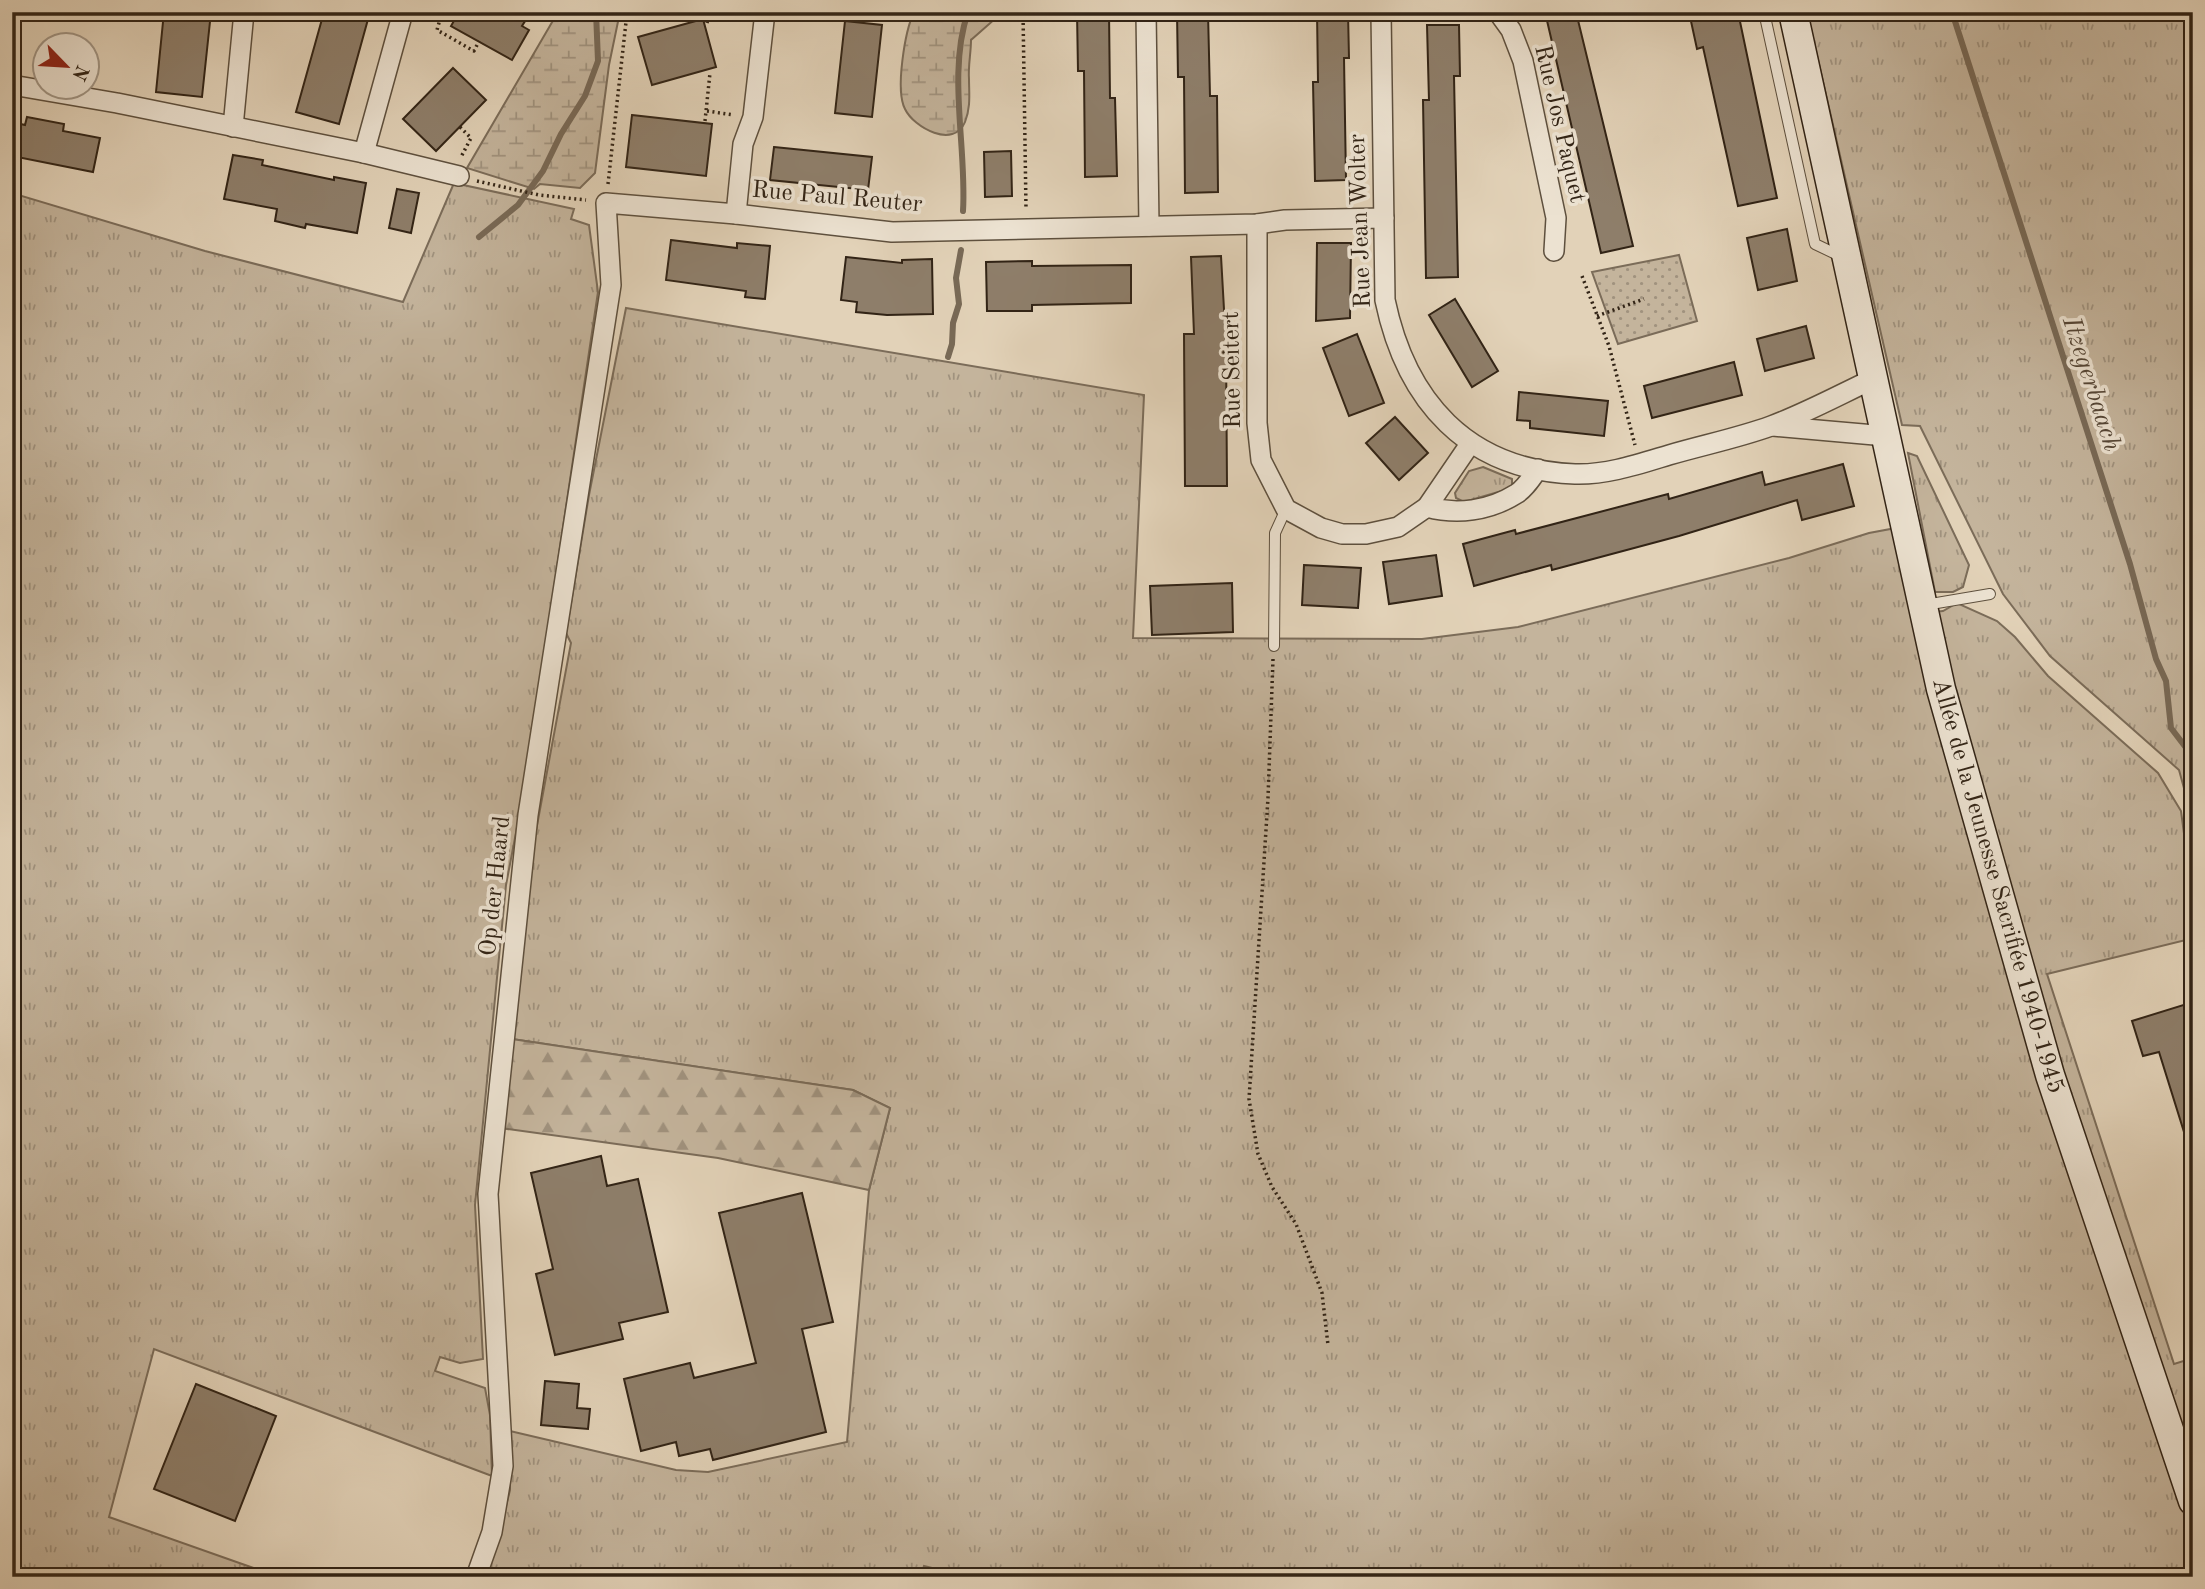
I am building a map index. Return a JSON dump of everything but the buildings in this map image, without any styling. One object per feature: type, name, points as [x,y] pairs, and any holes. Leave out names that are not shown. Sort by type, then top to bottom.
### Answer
[{"type":"main road","name":"Allée de la Jeunesse Sacrifiée 1940-1945","points":[[1793,12],[1941,689],[2050,1075],[2193,1501]]},
{"type":"street","points":[[233,127],[244,12]]},
{"type":"street","points":[[364,153],[403,12]]},
{"type":"street","points":[[736,214],[743,144],[753,117],[765,12]]},
{"type":"street","points":[[1146,12],[1149,226]]},
{"type":"street","name":"Rue Jean Wolter","points":[[1381,12],[1385,300],[1399,354],[1429,405],[1470,444],[1538,469],[1577,474],[1615,471],[1772,426],[1873,379]]},
{"type":"street","name":"Rue Jos Paquet","points":[[1498,12],[1511,30],[1523,61],[1556,218],[1554,251]]},
{"type":"street","points":[[12,85],[117,103],[364,153],[455,175]]},
{"type":"street","name":"Rue Paul Reuter","points":[[606,203],[736,214],[892,232],[1257,224],[1284,219],[1384,218]]},
{"type":"street","name":"Op der Haard","points":[[476,1577],[492,1532],[503,1466],[488,1194],[528,815],[611,285],[606,203]]},
{"type":"street","name":"Rue Seitert","points":[[1257,224],[1257,423],[1261,460],[1286,509]]},
{"type":"street","name":"Rue Jean Wolter","points":[[1772,426],[1886,436]]},
{"type":"street","points":[[1286,509],[1321,528],[1342,534],[1366,534],[1398,527],[1427,507],[1470,444]]},
{"type":"street","points":[[1427,507],[1444,512],[1484,509],[1518,493],[1538,469]]},
{"type":"lane","points":[[1764,12],[1815,244],[1847,259]]},
{"type":"lane","points":[[1274,646],[1276,533],[1286,509]]},
{"type":"lane","points":[[1923,606],[1990,594]]},
{"type":"path","points":[[442,12],[437,30],[474,51],[479,41]]},
{"type":"path","points":[[460,127],[471,138],[455,175],[539,195],[606,203],[629,12]]},
{"type":"path","points":[[707,23],[710,12]]},
{"type":"path","points":[[1023,12],[1026,229]]},
{"type":"path","points":[[705,121],[710,73]]},
{"type":"path","points":[[706,111],[753,117]]},
{"type":"path","points":[[1582,276],[1609,346],[1635,445]]},
{"type":"path","points":[[1597,316],[1644,299]]},
{"type":"path","points":[[1274,646],[1250,1099],[1258,1154],[1272,1187],[1296,1224],[1322,1293],[1328,1345]]},
{"type":"green space","points":[[558,12],[620,12],[609,65],[595,173],[580,188],[540,184],[534,189],[467,168]]},
{"type":"green space","points":[[914,12],[998,12],[996,18],[971,40],[968,111],[960,130],[952,134],[944,135],[925,129],[910,116],[902,100],[902,60]]},
{"type":"green space","points":[[1807,12],[2183,12],[2193,47],[2193,821],[2179,770],[2050,656],[2003,594],[1920,426],[1902,425]]},
{"type":"green space","points":[[454,183],[574,209],[571,219],[589,225],[598,292],[523,796],[506,885],[475,1205],[483,1359],[460,1363],[440,1357],[435,1371],[485,1388],[490,1415],[492,1476],[154,1349],[109,1517],[279,1577],[12,1577],[12,193],[205,251],[403,302]]},
{"type":"green space","points":[[1679,255],[1697,321],[1618,344],[1592,272]]},
{"type":"green space","points":[[626,308],[1144,395],[1133,638],[1422,639],[1518,627],[1896,528],[1915,614],[1943,611],[1957,603],[1997,621],[2015,637],[2048,676],[2158,773],[2181,811],[2189,871],[2186,940],[2047,974],[2174,1364],[2193,1358],[2193,1577],[968,1577],[924,1566],[921,1577],[483,1577],[495,1549],[510,1490],[510,1431],[676,1470],[708,1472],[847,1442],[869,1190],[890,1108],[853,1090],[512,1039],[533,847],[571,643],[566,633],[589,495]]},
{"type":"green space","points":[[1908,453],[1917,456],[1969,565],[1963,587],[1953,592],[1935,592]]},
{"type":"green space","points":[[1483,467],[1512,479],[1512,488],[1464,502],[1456,498],[1455,493],[1469,471]]},
{"type":"green space","points":[[512,1039],[853,1090],[890,1108],[869,1190],[718,1158],[500,1128]]},
{"type":"waterway","points":[[479,237],[518,205],[543,171],[561,134],[585,96],[598,61],[596,12]]},
{"type":"waterway","points":[[963,211],[958,85],[962,35],[968,12]]},
{"type":"waterway","name":"Itzegerbaach","points":[[1952,12],[2130,564],[2156,659],[2166,681],[2171,728],[2187,749],[2193,766]]},
{"type":"waterway","points":[[948,357],[959,304],[956,278],[961,250]]}]
